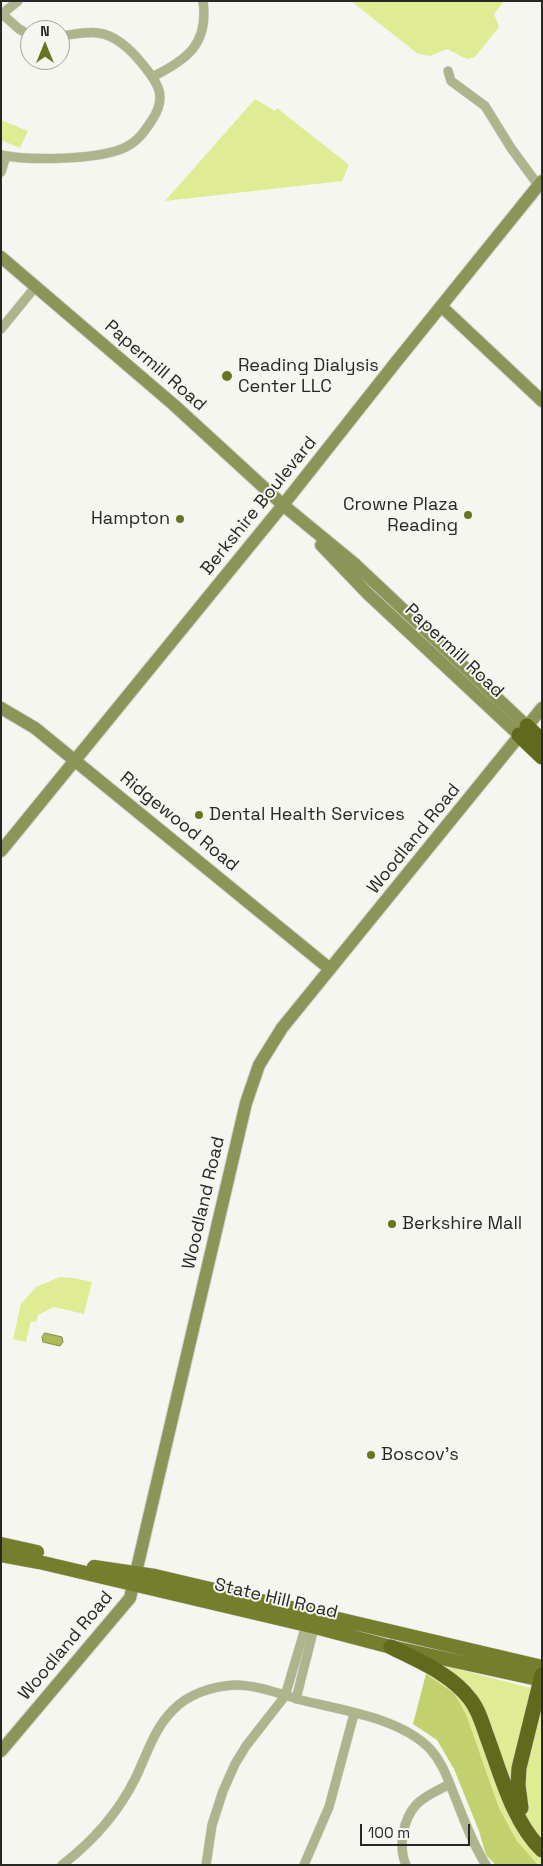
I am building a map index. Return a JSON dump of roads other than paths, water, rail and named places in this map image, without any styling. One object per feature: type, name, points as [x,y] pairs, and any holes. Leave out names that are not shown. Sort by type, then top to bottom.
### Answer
[{"type":"highway","points":[[523,731],[542,741]]},
{"type":"highway","points":[[523,731],[542,757]]},
{"type":"highway","points":[[391,1647],[438,1671],[470,1698],[480,1717],[525,1831],[542,1850]]},
{"type":"highway","points":[[512,1802],[514,1764],[539,1674]]},
{"type":"highway","points":[[539,1674],[518,1777],[522,1812],[542,1838]]},
{"type":"highway","points":[[522,1758],[534,1736],[542,1727]]},
{"type":"main road","name":"Berkshire Boulevard","points":[[1,852],[283,505],[540,183]]},
{"type":"main road","name":"Papermill Road","points":[[1,257],[174,405],[283,505],[368,594],[523,731]]},
{"type":"main road","points":[[441,306],[542,400]]},
{"type":"main road","name":"Ridgewood Road","points":[[1,708],[35,728],[330,969]]},
{"type":"main road","name":"Woodland Road","points":[[1,1751],[130,1598],[250,1088],[258,1066],[271,1044],[330,969],[542,708]]},
{"type":"main road","name":"State Hill Road","points":[[1,1544],[135,1579],[539,1674]]},
{"type":"main road","name":"State Hill Road","points":[[1,1555],[135,1579]]},
{"type":"main road","name":"State Hill Road","points":[[312,1620],[391,1647],[539,1674]]},
{"type":"street","points":[[18,1],[2,13],[20,30]]},
{"type":"street","points":[[152,77],[178,63],[194,49],[202,30],[203,1]]},
{"type":"street","points":[[1,172],[4,155],[25,158],[89,156],[113,152],[127,147],[140,138],[158,110],[161,101],[160,89],[131,50],[103,34],[94,32],[70,35]]},
{"type":"street","points":[[448,71],[451,81],[485,106],[514,154],[540,183]]},
{"type":"street","points":[[1,329],[36,286]]},
{"type":"street","points":[[206,1865],[212,1825],[228,1778],[246,1746],[290,1697],[312,1620]]},
{"type":"street","points":[[62,1865],[90,1841],[116,1810],[134,1781],[155,1734],[174,1709],[200,1693],[221,1687],[251,1687],[384,1722],[419,1740],[430,1749],[444,1769],[478,1852],[486,1865]]},
{"type":"street","points":[[304,1865],[329,1807],[354,1714]]},
{"type":"street","points":[[406,1865],[402,1846],[403,1833],[408,1818],[416,1805],[429,1795],[450,1784]]},
{"type":"place","name":"Reading Dialysis Center LLC","points":[[227,376]]},
{"type":"place","name":"Crowne Plaza Reading","points":[[468,515]]},
{"type":"place","name":"Hampton","points":[[180,519]]},
{"type":"place","name":"Dental Health Services","points":[[199,815]]},
{"type":"place","name":"Berkshire Mall","points":[[392,1224]]},
{"type":"place","name":"Boscov's","points":[[371,1455]]}]
